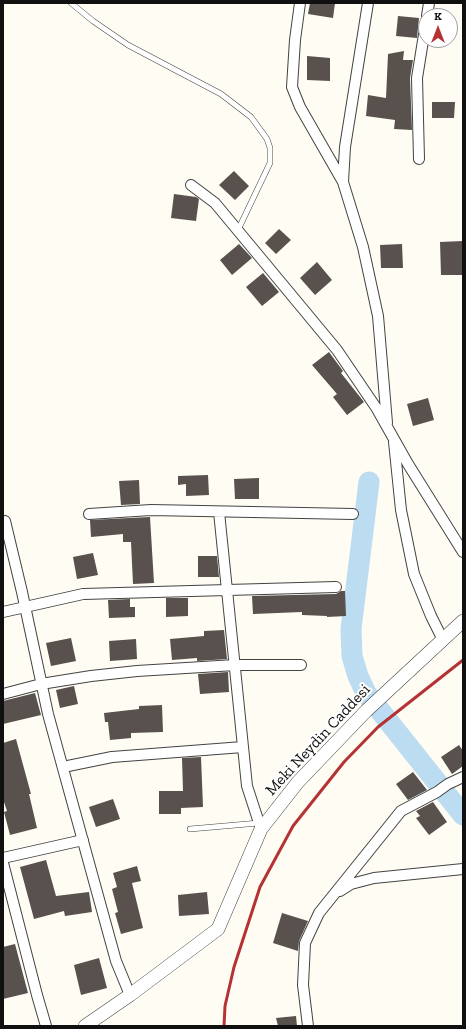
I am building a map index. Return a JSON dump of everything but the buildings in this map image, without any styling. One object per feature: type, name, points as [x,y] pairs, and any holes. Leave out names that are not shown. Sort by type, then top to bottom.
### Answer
[{"type":"street","points":[[300,3],[295,40],[292,87],[300,108],[343,182],[363,247],[378,316],[387,427]]},
{"type":"street","points":[[343,182],[345,147],[368,3]]},
{"type":"street","points":[[419,159],[417,78],[422,48]]},
{"type":"street","points":[[191,185],[215,203],[338,350],[377,409],[463,552]]},
{"type":"street","points":[[393,436],[401,510],[414,574],[431,616],[443,640]]},
{"type":"street","points":[[89,514],[151,510],[353,514]]},
{"type":"street","points":[[219,512],[247,786],[260,826]]},
{"type":"street","points":[[5,521],[48,714],[116,961],[130,995]]},
{"type":"street","points":[[3,612],[83,594],[336,586]]},
{"type":"street","name":"Meki Neydin Caddesi","points":[[92,1024],[218,929],[260,826],[298,782],[366,711],[463,621]]},
{"type":"street","points":[[3,694],[41,684],[91,676],[138,671],[235,665],[301,665]]},
{"type":"street","points":[[62,767],[112,757],[243,747]]},
{"type":"street","points":[[308,1026],[303,985],[305,943],[319,913],[401,811],[463,777]]},
{"type":"street","points":[[3,858],[83,840]]},
{"type":"street","points":[[3,863],[46,1026]]},
{"type":"street","points":[[333,895],[351,884],[374,878],[463,869]]},
{"type":"lane","points":[[71,3],[118,39],[221,94],[251,117],[267,139],[270,148],[270,163],[238,230]]},
{"type":"lane","points":[[190,829],[260,826]]},
{"type":"waterway","points":[[369,482],[351,629],[352,656],[358,676],[366,693],[463,815]]},
{"type":"railway","points":[[224,1026],[225,1006],[234,967],[260,887],[293,826],[344,762],[378,727],[463,660]]}]
